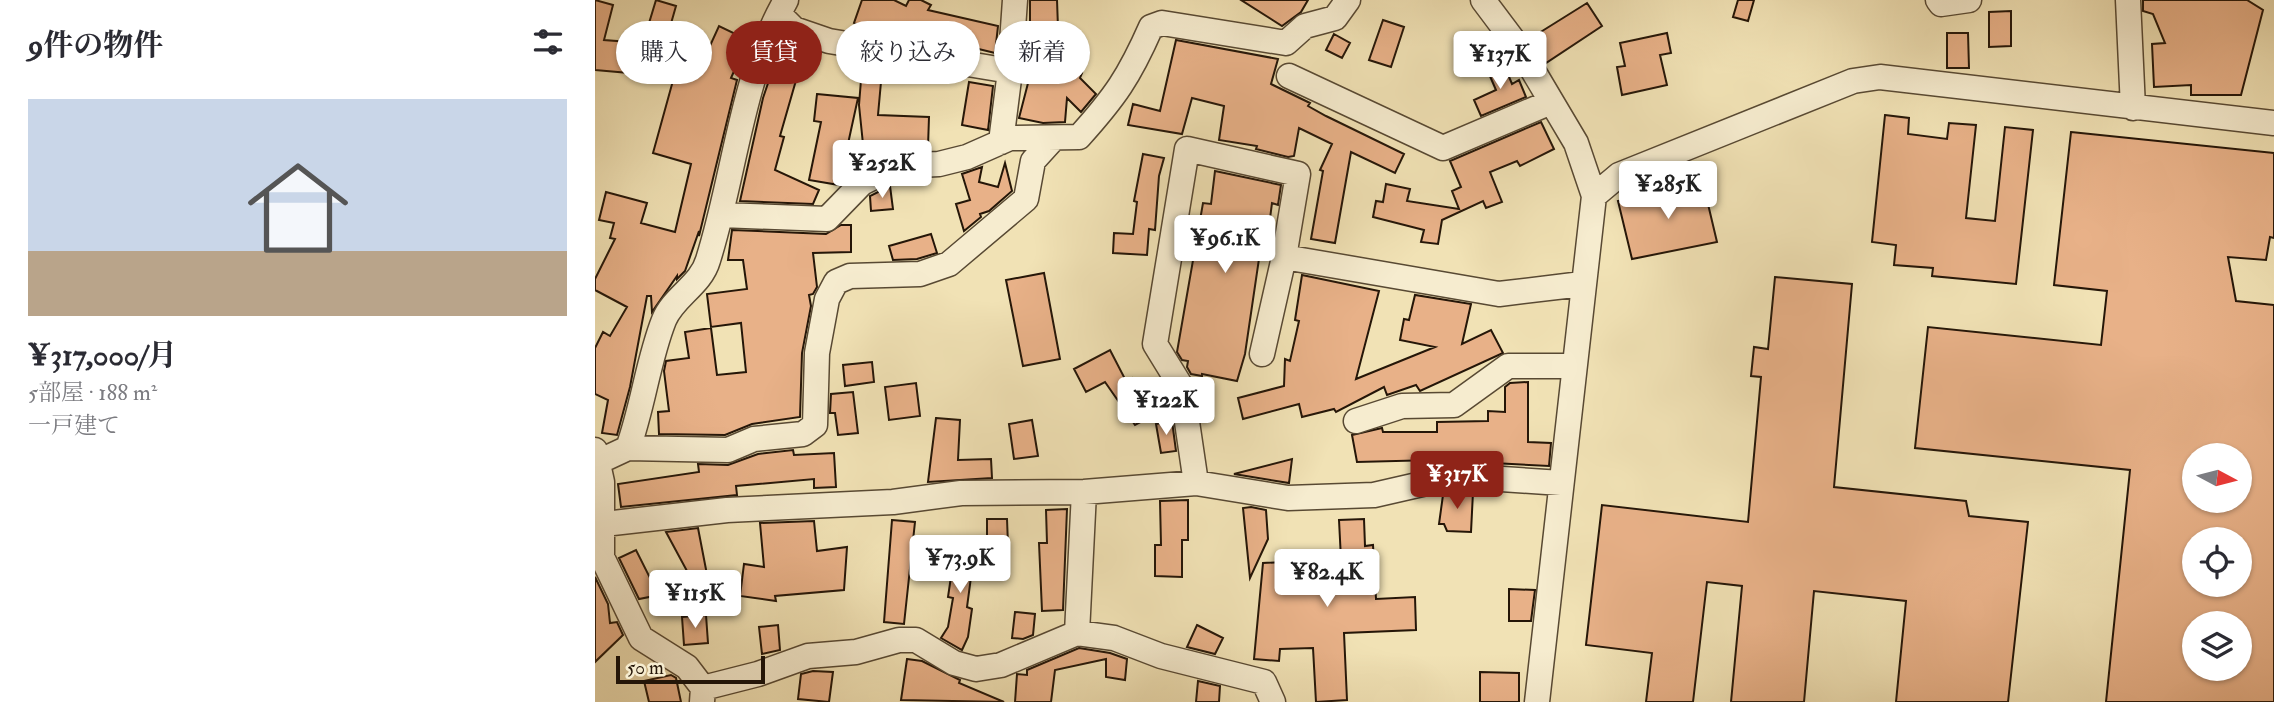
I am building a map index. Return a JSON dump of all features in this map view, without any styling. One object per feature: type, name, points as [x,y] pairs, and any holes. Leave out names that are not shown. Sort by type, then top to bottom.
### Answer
[{"type":"street","points":[[1014,21],[1015,0]]},
{"type":"street","points":[[721,215],[827,219],[862,183],[896,166],[939,164],[967,157],[1010,138],[1079,137],[1116,96],[1132,70],[1151,27],[1162,23],[1286,43],[1305,26],[1335,18],[1348,0]]},
{"type":"street","points":[[1483,0],[1522,52],[1576,143],[1594,196],[1537,702]]},
{"type":"street","points":[[1938,0],[1941,4],[1969,0]]},
{"type":"street","points":[[2128,0],[2133,108]]},
{"type":"street","points":[[782,5],[794,29],[829,41],[994,68]]},
{"type":"street","points":[[628,449],[640,417],[665,318],[707,264],[753,82],[768,36],[782,5]]},
{"type":"street","points":[[1289,76],[1443,148],[1551,102]]},
{"type":"street","points":[[1594,196],[1619,175],[1853,81],[1881,77],[2274,123]]},
{"type":"street","points":[[1001,142],[1008,84]]},
{"type":"street","points":[[1053,139],[1033,161],[1026,199],[949,264],[921,274],[849,276],[836,282],[827,299],[817,353],[815,425],[803,434],[754,439],[728,450],[628,449],[596,456],[602,482],[599,525],[602,557],[641,638],[687,667],[703,695],[808,656],[856,652],[899,640],[916,640],[954,663],[976,668],[1002,665],[1077,633],[1114,638],[1161,656],[1263,682],[1273,702]]},
{"type":"street","points":[[1196,483],[1182,388],[1155,344],[1187,149],[1298,174],[1285,257],[1262,354]]},
{"type":"street","points":[[1285,257],[1499,293],[1583,284]]},
{"type":"street","points":[[1356,421],[1402,406],[1454,405],[1508,366],[1574,366]]},
{"type":"street","points":[[599,525],[727,510],[893,502],[961,493],[1084,492],[1196,483],[1288,498],[1374,495],[1457,476],[1561,483]]},
{"type":"street","points":[[1077,633],[1084,492]]},
{"type":"building","points":[[595,0],[613,5],[604,40],[616,41],[616,72],[595,70]]},
{"type":"building","points":[[656,0],[676,6],[672,21],[650,21]]},
{"type":"building","points":[[862,0],[894,0],[906,6],[909,0],[921,0],[931,5],[928,10],[976,21],[855,21]]},
{"type":"building","points":[[1030,0],[1057,0],[1058,21],[1030,21]]},
{"type":"building","points":[[1241,0],[1308,0],[1301,12],[1282,26]]},
{"type":"building","points":[[1738,0],[1754,0],[1748,21],[1733,17]]},
{"type":"building","points":[[2143,0],[2247,0],[2263,10],[2241,95],[2191,95],[2191,85],[2154,87],[2152,44],[2165,43],[2153,14],[2143,11]]},
{"type":"building","points":[[1587,3],[1602,26],[1546,63],[1531,38]]},
{"type":"building","points":[[2011,11],[2011,46],[1989,47],[1989,12]]},
{"type":"building","points":[[1383,20],[1404,27],[1391,67],[1369,60]]},
{"type":"building","points":[[980,22],[994,25],[994,53],[980,49]]},
{"type":"building","points":[[719,26],[726,29],[726,84],[736,84],[699,236],[699,231],[685,271],[677,279],[677,276],[652,312],[651,296],[647,296],[630,387],[617,435],[602,433],[608,400],[595,394],[595,348],[603,332],[610,336],[627,307],[595,290],[595,279],[615,239],[610,238],[614,223],[599,220],[606,192],[647,203],[641,223],[675,232],[691,164],[653,153],[672,84],[712,84],[712,41]]},
{"type":"building","points":[[1667,33],[1671,53],[1660,55],[1667,85],[1622,95],[1617,67],[1625,66],[1620,43]]},
{"type":"building","points":[[1947,33],[1968,33],[1969,68],[1947,68]]},
{"type":"building","points":[[1334,34],[1350,43],[1342,58],[1326,50]]},
{"type":"building","points":[[1176,40],[1278,59],[1271,84],[1310,103],[1308,106],[1326,116],[1404,154],[1395,173],[1351,152],[1335,243],[1311,239],[1323,171],[1320,170],[1332,144],[1299,128],[1294,156],[1288,157],[1256,149],[1257,146],[1219,140],[1224,106],[1192,98],[1182,134],[1128,125],[1133,104],[1160,111]]},
{"type":"building","points":[[1502,60],[1512,84],[1519,80],[1526,97],[1481,116],[1474,100],[1496,90],[1486,67]]},
{"type":"building","points":[[768,84],[795,84],[780,136],[784,137],[775,170],[819,190],[813,204],[740,201]]},
{"type":"building","points":[[861,84],[881,84],[878,115],[929,117],[928,147],[863,144],[859,105]]},
{"type":"building","points":[[969,84],[993,86],[988,130],[962,125]]},
{"type":"building","points":[[1028,84],[1086,84],[1096,94],[1081,112],[1067,98],[1065,122],[1043,123],[1019,118]]},
{"type":"building","points":[[817,94],[858,98],[839,185],[809,180],[821,122],[814,121]]},
{"type":"building","points":[[1885,115],[1909,118],[1908,134],[1947,139],[1949,123],[1976,125],[1966,218],[1995,221],[2005,127],[2033,130],[2016,284],[1932,276],[1933,268],[1894,265],[1896,245],[1872,242]]},
{"type":"building","points":[[1541,122],[1554,149],[1520,166],[1517,161],[1490,172],[1502,202],[1486,208],[1483,201],[1442,220],[1438,244],[1421,242],[1424,230],[1373,217],[1376,201],[1383,202],[1386,184],[1410,189],[1407,201],[1459,209],[1452,191],[1461,187],[1450,161]]},
{"type":"building","points":[[2071,132],[2274,153],[2274,238],[2270,237],[2266,260],[2228,257],[2236,301],[2274,305],[2274,702],[2106,702],[2130,470],[1915,448],[1928,327],[2101,345],[2107,291],[2054,285]]},
{"type":"building","points":[[1143,154],[1164,158],[1159,176],[1155,230],[1149,229],[1147,255],[1113,253],[1114,233],[1133,234],[1137,202],[1134,201]]},
{"type":"building","points":[[1005,163],[1012,191],[989,211],[980,214],[981,217],[964,231],[956,204],[970,200],[962,174],[982,167],[979,182],[998,187]]},
{"type":"building","points":[[1215,171],[1281,185],[1278,205],[1272,203],[1268,234],[1260,252],[1245,354],[1237,381],[1191,374],[1187,367],[1188,361],[1182,360],[1177,352],[1203,203],[1211,204]]},
{"type":"building","points":[[1703,183],[1717,242],[1632,259],[1618,201]]},
{"type":"building","points":[[890,186],[893,209],[871,211],[870,196]]},
{"type":"building","points":[[841,225],[851,225],[851,252],[813,253],[817,287],[813,294],[809,295],[811,306],[802,353],[800,417],[752,424],[725,435],[659,434],[658,412],[669,411],[664,371],[666,361],[689,358],[685,332],[711,328],[717,375],[746,372],[741,323],[711,327],[707,294],[747,289],[743,260],[728,260],[732,230],[826,234]]},
{"type":"building","points":[[931,234],[937,253],[917,259],[893,260],[889,246]]},
{"type":"building","points":[[1044,273],[1060,359],[1023,366],[1006,280]]},
{"type":"building","points":[[1302,275],[1379,291],[1356,379],[1435,347],[1400,340],[1404,319],[1409,320],[1415,295],[1471,304],[1462,344],[1491,330],[1503,353],[1420,391],[1416,385],[1387,395],[1384,387],[1336,412],[1334,409],[1302,417],[1299,404],[1243,419],[1238,398],[1284,386],[1285,359],[1290,361],[1299,321],[1295,320]]},
{"type":"building","points":[[1775,277],[1852,284],[1834,487],[1966,501],[1969,516],[2028,522],[2008,702],[1896,702],[1906,601],[1814,591],[1804,702],[1731,702],[1742,586],[1707,582],[1693,702],[1646,702],[1652,653],[1586,645],[1602,505],[1748,522],[1761,377],[1751,376],[1754,347],[1768,349]]},
{"type":"building","points":[[1110,350],[1126,381],[1132,378],[1143,399],[1138,404],[1146,419],[1135,425],[1105,382],[1086,392],[1074,369]]},
{"type":"building","points":[[872,362],[874,382],[845,386],[843,365]]},
{"type":"building","points":[[1528,382],[1528,442],[1551,443],[1549,466],[1474,462],[1474,459],[1357,462],[1352,435],[1382,428],[1383,432],[1437,432],[1437,422],[1488,421],[1488,411],[1505,412],[1505,387],[1510,383]]},
{"type":"building","points":[[916,383],[920,416],[889,420],[885,387]]},
{"type":"building","points":[[853,392],[858,433],[838,435],[835,413],[830,413],[831,394]]},
{"type":"building","points":[[936,418],[960,420],[958,460],[991,459],[992,478],[928,482]]},
{"type":"building","points":[[1032,420],[1038,456],[1014,459],[1009,424]]},
{"type":"building","points":[[1172,421],[1176,451],[1161,453],[1156,424]]},
{"type":"building","points":[[793,450],[794,455],[834,453],[836,487],[814,488],[814,479],[736,486],[737,495],[621,507],[618,484],[699,472],[698,464],[728,465],[758,454]]},
{"type":"building","points":[[1292,459],[1289,483],[1234,474]]},
{"type":"building","points":[[1458,491],[1473,492],[1471,532],[1447,531],[1444,524],[1439,524],[1443,495]]},
{"type":"building","points":[[1188,500],[1188,540],[1182,540],[1182,577],[1155,576],[1155,545],[1161,545],[1160,501]]},
{"type":"building","points":[[1243,508],[1266,510],[1268,539],[1250,578]]},
{"type":"building","points":[[1067,509],[1063,610],[1042,611],[1039,543],[1047,543],[1046,510]]},
{"type":"building","points":[[987,519],[1007,519],[1008,545],[987,546]]},
{"type":"building","points":[[1364,519],[1365,546],[1373,545],[1376,599],[1415,597],[1416,630],[1344,633],[1347,700],[1316,702],[1313,648],[1280,649],[1279,661],[1254,659],[1263,563],[1341,559],[1339,520]]},
{"type":"building","points":[[892,520],[915,522],[904,624],[884,622]]},
{"type":"building","points":[[814,521],[817,551],[847,547],[844,590],[775,596],[776,601],[740,596],[744,564],[764,567],[760,523]]},
{"type":"building","points":[[698,528],[709,585],[639,599],[619,558],[636,550],[650,578],[687,571],[666,532]]},
{"type":"building","points":[[947,544],[975,547],[967,607],[972,609],[968,637],[962,650],[941,638],[948,627],[953,598],[948,597],[952,570]]},
{"type":"building","points":[[595,577],[608,604],[610,623],[617,622],[623,635],[595,662]]},
{"type":"building","points":[[1509,589],[1535,590],[1531,621],[1509,621]]},
{"type":"building","points":[[1015,612],[1035,614],[1033,635],[1023,639],[1012,638]]},
{"type":"building","points":[[706,615],[708,643],[684,645],[682,617]]},
{"type":"building","points":[[778,625],[780,650],[762,654],[759,627]]},
{"type":"building","points":[[1197,625],[1223,638],[1215,654],[1187,647]]},
{"type":"building","points":[[1079,648],[1127,659],[1125,680],[1106,677],[1106,659],[1055,670],[1051,702],[1015,702],[1017,674],[1027,675],[1027,670]]},
{"type":"building","points":[[907,659],[922,661],[960,680],[959,683],[1004,702],[901,700]]},
{"type":"building","points":[[813,671],[833,672],[829,702],[798,699],[801,674]]},
{"type":"building","points":[[1480,672],[1519,673],[1519,702],[1480,702]]},
{"type":"building","points":[[671,675],[676,678],[681,702],[649,702],[644,681]]},
{"type":"building","points":[[1198,681],[1220,686],[1219,702],[1196,702]]}]
